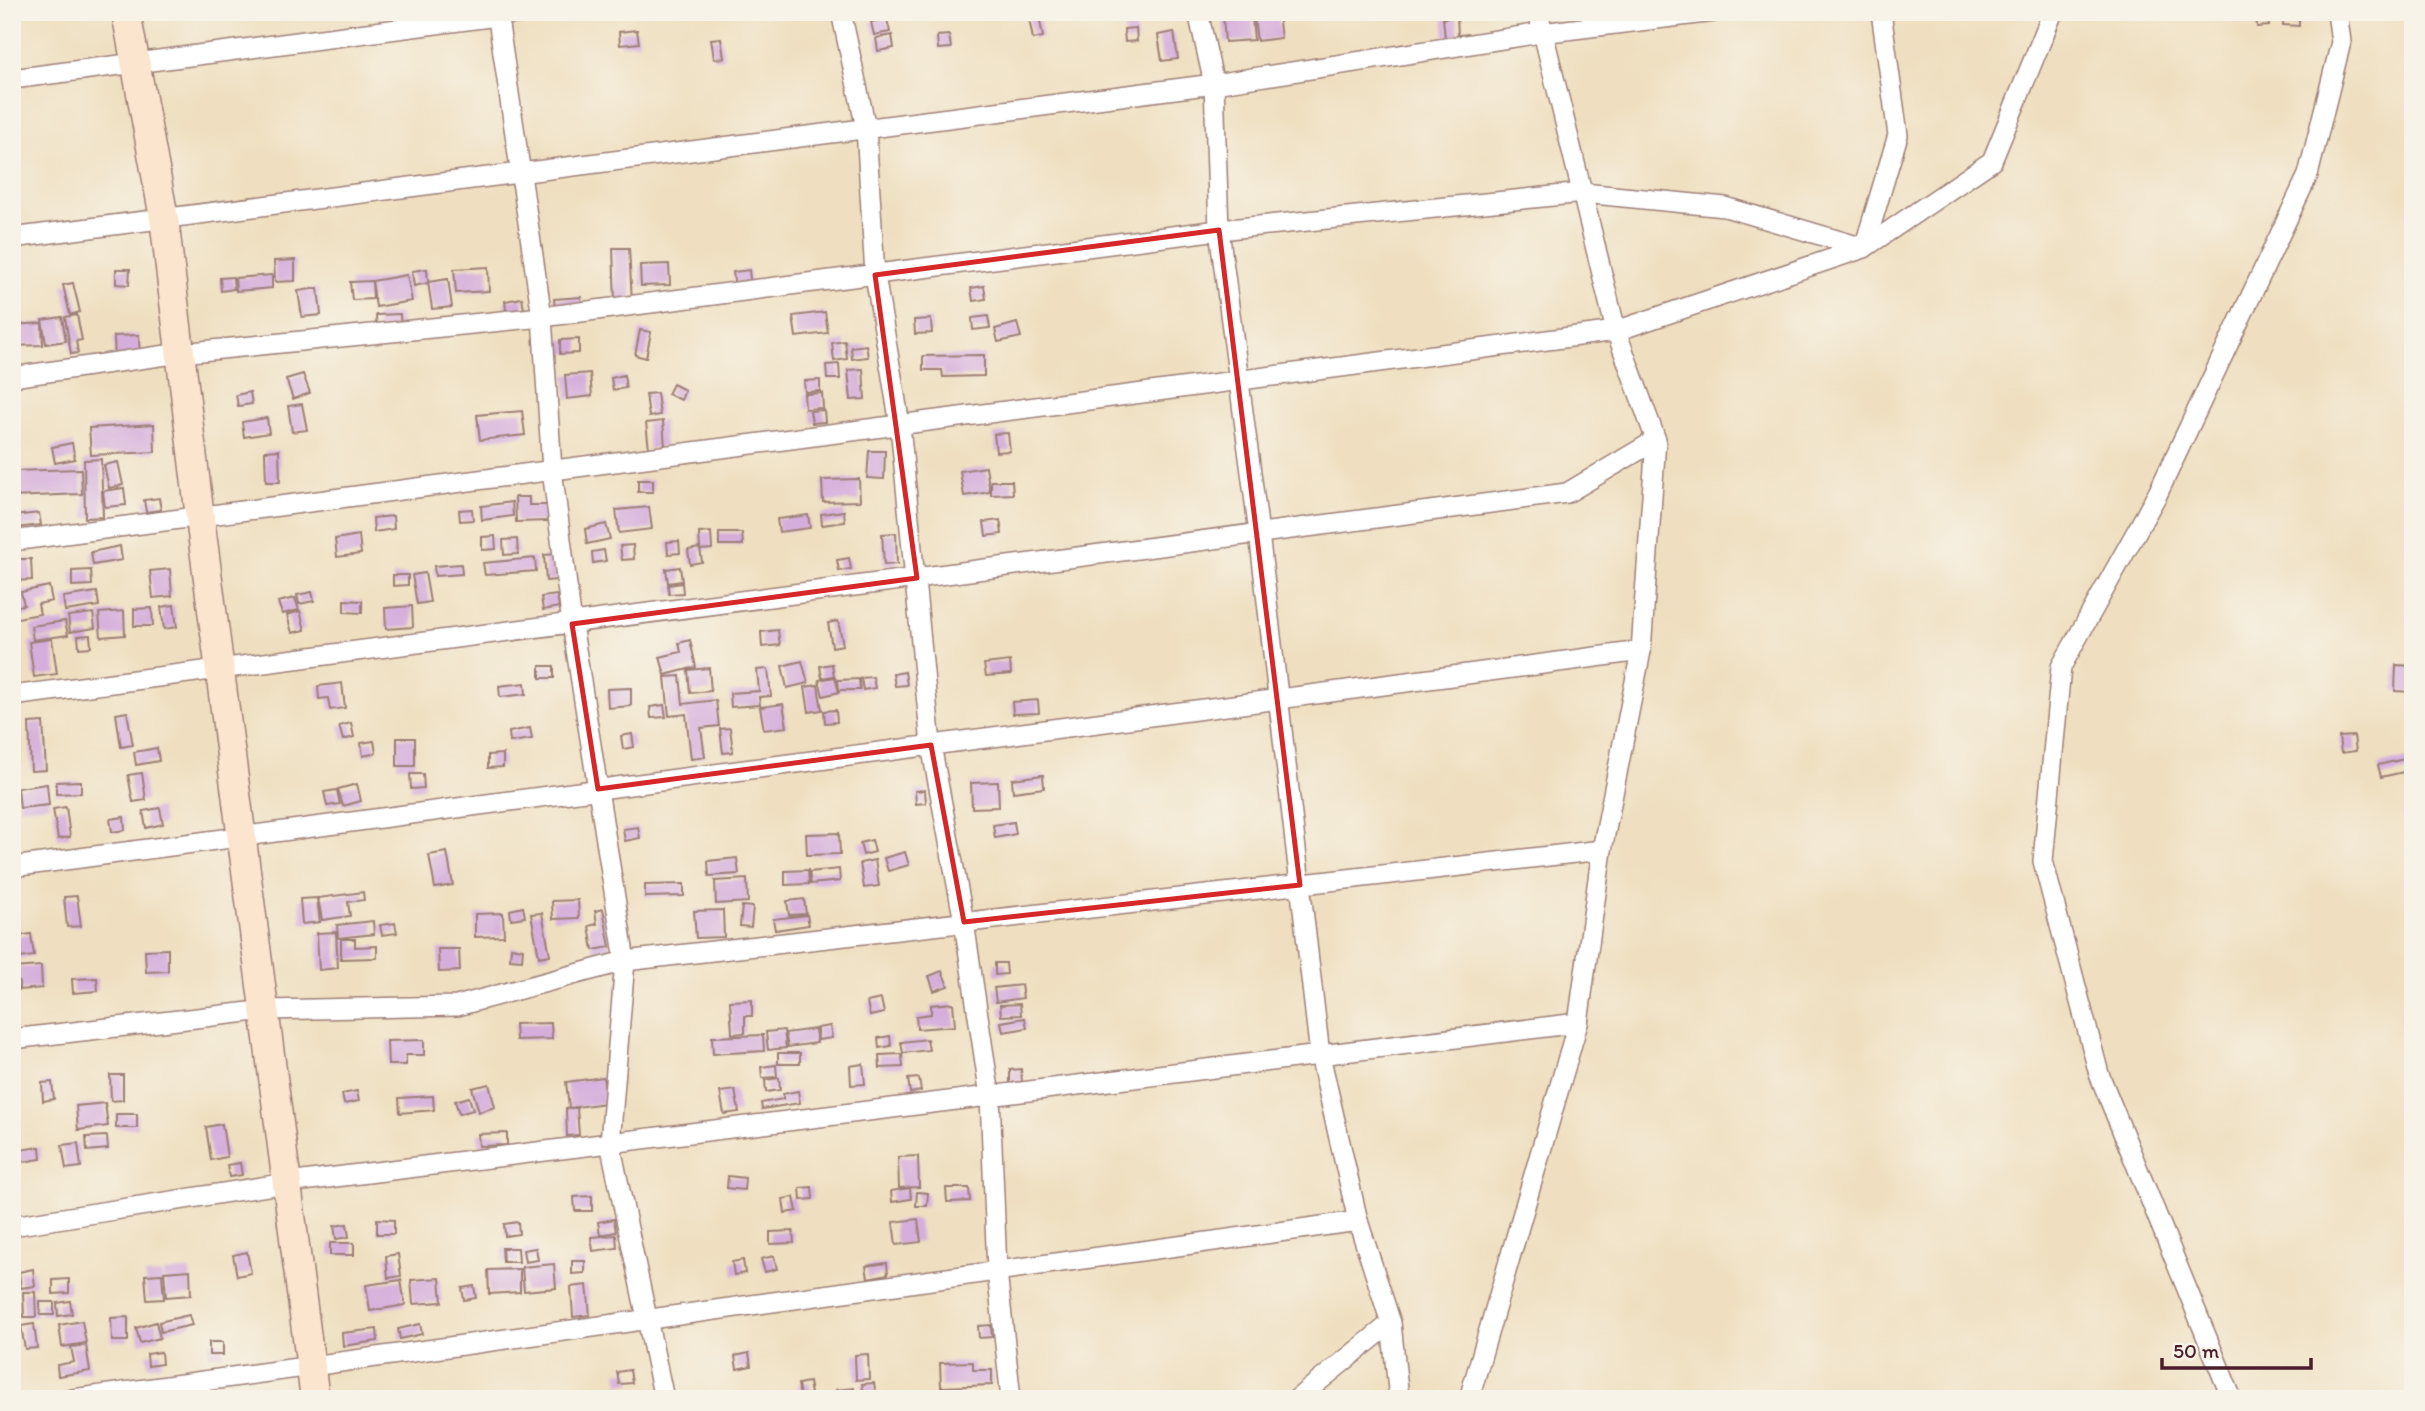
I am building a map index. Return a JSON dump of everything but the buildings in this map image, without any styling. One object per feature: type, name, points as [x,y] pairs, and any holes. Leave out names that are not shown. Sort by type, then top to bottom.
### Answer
[{"type":"street","points":[[126,12],[164,218],[200,518],[222,670],[315,1399]]},
{"type":"street","points":[[12,79],[497,14],[529,12]]},
{"type":"street","points":[[841,12],[866,128],[875,275],[900,425],[932,745],[964,922],[990,1096],[997,1271],[1011,1399]]},
{"type":"street","points":[[1198,12],[1214,84],[1219,230],[1259,533],[1320,1055],[1358,1221],[1391,1323],[1399,1399]]},
{"type":"street","points":[[1469,1399],[1578,1023],[1602,850],[1641,651],[1656,440],[1616,331],[1538,12]]},
{"type":"street","points":[[12,238],[1214,84],[1541,33],[1714,12]]},
{"type":"street","points":[[1864,248],[1898,135],[1881,12]]},
{"type":"street","points":[[12,541],[1616,331],[1864,248],[1993,161],[2053,12]]},
{"type":"street","points":[[2232,1399],[2099,1074],[2043,861],[2061,667],[2158,494],[2308,176],[2341,42],[2337,12]]},
{"type":"street","points":[[497,14],[542,317],[552,470],[572,624],[625,961],[610,1143],[664,1399]]},
{"type":"street","points":[[12,377],[181,353],[542,317],[1219,230],[1583,193],[1725,207],[1864,248]]},
{"type":"street","points":[[12,696],[1567,493],[1656,440]]},
{"type":"street","points":[[12,867],[1641,651]]},
{"type":"street","points":[[12,1039],[266,1010],[457,1006],[625,961],[1602,850]]},
{"type":"street","points":[[12,1226],[287,1183],[1578,1023]]},
{"type":"street","points":[[73,1399],[1358,1221]]},
{"type":"street","points":[[1297,1399],[1391,1323]]},
{"type":"highlighted area","points":[[1219,230],[1300,885],[964,922],[931,745],[598,789],[572,624],[917,578],[875,275]]}]
